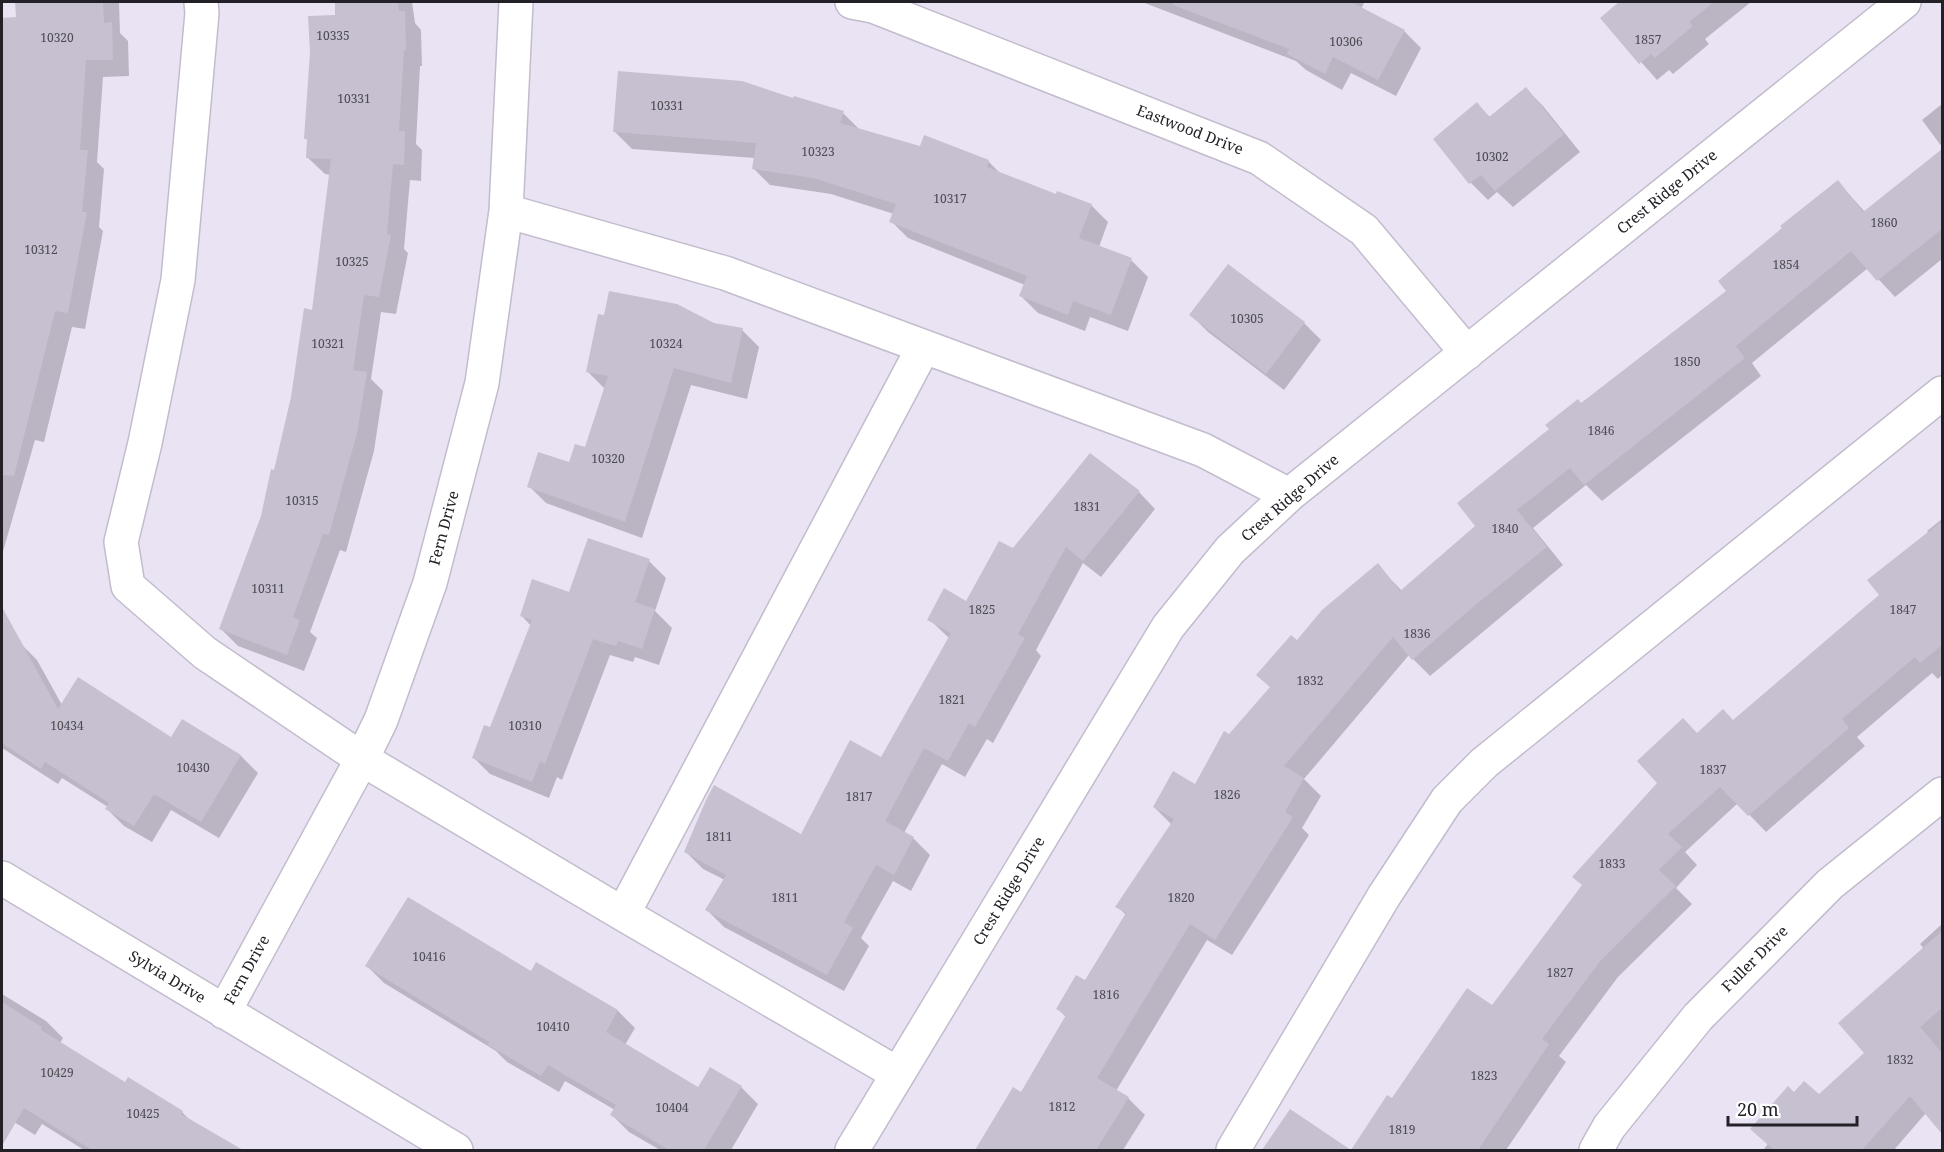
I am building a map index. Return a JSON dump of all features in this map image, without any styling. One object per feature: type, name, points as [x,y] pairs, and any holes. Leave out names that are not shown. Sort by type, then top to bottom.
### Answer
[{"type":"street","points":[[201,2],[202,13],[178,280],[145,443],[121,542],[129,586],[205,653],[362,759],[898,1074]]},
{"type":"street","name":"Fern Drive","points":[[224,1012],[381,720],[430,583],[482,383],[506,211],[516,2]]},
{"type":"street","name":"Eastwood Drive","points":[[852,2],[873,6],[1259,158],[1364,230],[1467,353]]},
{"type":"street","name":"Crest Ridge Drive","points":[[852,1150],[1168,627],[1230,550],[1289,495],[1904,2]]},
{"type":"street","points":[[506,211],[725,273],[1203,450],[1289,495]]},
{"type":"street","points":[[623,914],[923,348]]},
{"type":"street","points":[[1233,1150],[1384,896],[1447,800],[1484,763],[1942,393]]},
{"type":"street","name":"Fuller Drive","points":[[1596,1150],[1609,1127],[1698,1017],[1830,884],[1942,794]]},
{"type":"street","name":"Sylvia Drive","points":[[2,878],[456,1150]]},
{"type":"building","points":[[15,2],[103,2],[104,23],[112,22],[113,60],[86,60],[80,150],[88,150],[82,212],[87,212],[68,313],[55,311],[14,476],[2,475],[2,18],[16,17]]},
{"type":"building","points":[[335,2],[398,2],[399,11],[405,11],[406,50],[404,50],[399,131],[405,131],[404,165],[393,164],[387,234],[391,235],[379,297],[364,295],[353,370],[367,372],[357,433],[329,535],[323,534],[293,617],[300,620],[287,655],[219,629],[261,516],[291,397],[304,308],[312,310],[331,159],[306,158],[307,139],[304,139],[310,52],[308,16],[335,15]]},
{"type":"building","points":[[1173,2],[1351,2],[1405,30],[1378,80],[1333,57],[1325,74],[1287,54],[1289,49],[1173,5]]},
{"type":"building","points":[[1619,2],[1714,2],[1689,22],[1693,26],[1655,58],[1651,54],[1639,64],[1600,18]]},
{"type":"building","points":[[618,71],[742,81],[793,98],[794,96],[844,111],[840,123],[920,146],[924,135],[989,160],[987,167],[1056,194],[1057,191],[1092,204],[1079,238],[1132,258],[1111,315],[1073,301],[1068,315],[1019,296],[1027,276],[889,222],[896,204],[813,178],[752,169],[756,143],[613,132]]},
{"type":"building","points":[[1526,87],[1564,134],[1495,191],[1481,175],[1469,184],[1433,139],[1477,102],[1489,117]]},
{"type":"building","points":[[1942,149],[1942,229],[1877,281],[1851,251],[1736,346],[1745,358],[1584,485],[1570,468],[1517,510],[1547,547],[1412,660],[1393,637],[1284,766],[1304,778],[1285,812],[1293,817],[1215,940],[1190,924],[1097,1078],[1129,1097],[1096,1150],[975,1150],[1013,1087],[1021,1092],[1066,1015],[1056,1009],[1076,975],[1085,980],[1126,913],[1115,907],[1174,819],[1153,807],[1173,771],[1195,784],[1224,731],[1229,734],[1270,687],[1256,675],[1291,635],[1297,640],[1322,610],[1378,563],[1400,591],[1475,526],[1457,503],[1549,429],[1545,425],[1578,399],[1581,403],[1726,291],[1718,281],[1782,228],[1780,226],[1838,180],[1863,212]]},
{"type":"building","points":[[1228,264],[1305,322],[1266,374],[1189,315]]},
{"type":"building","points":[[609,291],[677,304],[714,323],[743,328],[731,383],[674,368],[625,522],[527,487],[538,452],[569,462],[575,444],[585,447],[608,376],[586,372],[598,314],[604,315]]},
{"type":"building","points":[[1090,453],[1140,491],[1083,561],[1066,547],[1018,634],[1025,638],[975,727],[969,723],[948,761],[924,748],[885,821],[914,837],[894,875],[876,865],[844,922],[853,928],[827,975],[705,910],[726,875],[684,852],[714,785],[801,834],[850,740],[881,757],[951,633],[927,620],[944,588],[966,601],[999,541],[1013,548]]},
{"type":"building","points":[[1942,521],[1942,645],[1920,663],[1915,657],[1842,719],[1849,728],[1748,816],[1720,787],[1668,834],[1682,847],[1659,870],[1676,886],[1601,960],[1542,1039],[1549,1044],[1478,1150],[1351,1150],[1387,1095],[1392,1098],[1467,988],[1492,1005],[1582,885],[1572,877],[1657,783],[1637,761],[1683,718],[1697,733],[1723,709],[1733,720],[1879,595],[1867,580]]},
{"type":"building","points":[[588,538],[650,559],[635,602],[655,609],[642,649],[618,641],[616,646],[593,639],[545,764],[540,761],[532,782],[472,758],[484,725],[490,727],[532,620],[520,616],[532,579],[569,592]]},
{"type":"building","points":[[2,607],[58,709],[78,677],[171,737],[182,719],[241,755],[201,822],[154,794],[134,826],[105,809],[109,803],[45,762],[41,769],[2,743]]},
{"type":"building","points":[[408,897],[531,971],[536,962],[618,1010],[606,1032],[698,1087],[710,1067],[742,1086],[704,1150],[669,1150],[610,1115],[616,1105],[548,1065],[541,1076],[488,1045],[489,1042],[365,966]]},
{"type":"building","points":[[1942,931],[1942,1008],[1920,1027],[1942,1053],[1942,1134],[1910,1096],[1862,1150],[1774,1150],[1750,1129],[1788,1086],[1794,1092],[1804,1081],[1819,1094],[1864,1053],[1838,1023]]},
{"type":"building","points":[[2,1002],[42,1027],[41,1030],[125,1082],[128,1077],[183,1111],[181,1114],[243,1150],[92,1150],[24,1108],[2,1146]]},
{"type":"building","points":[[1290,1109],[1351,1150],[1262,1150]]}]
